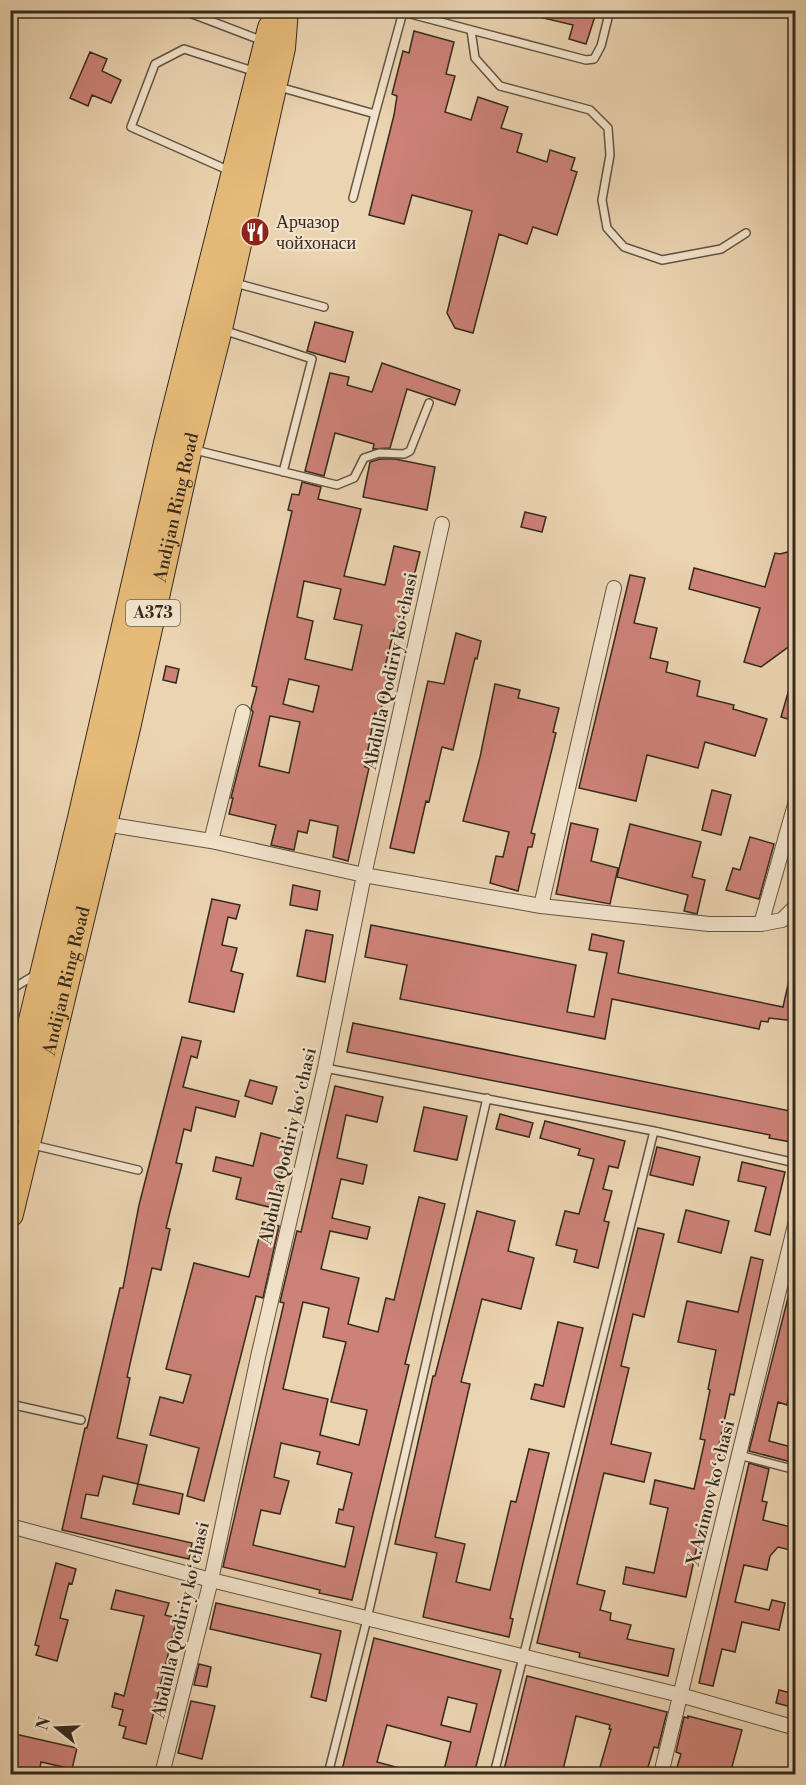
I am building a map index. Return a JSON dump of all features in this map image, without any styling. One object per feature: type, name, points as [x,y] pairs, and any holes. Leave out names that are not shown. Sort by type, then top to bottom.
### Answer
[{"type":"highway","name":"Andijan Ring Road","points":[[10,1214],[105,824],[189,448],[230,281],[266,79],[266,42],[277,10]]},
{"type":"highway","name":"Andijan Ring Road","points":[[10,1112],[167,443],[234,172],[266,79],[282,48],[285,10]]},
{"type":"street","name":"Abdulla Qodiriy koʻchasi","points":[[162,1774],[211,1581],[258,1357],[325,1068],[364,875],[442,524]]},
{"type":"street","points":[[541,906],[614,588]]},
{"type":"street","points":[[211,841],[243,712]]},
{"type":"street","points":[[761,924],[795,801]]},
{"type":"street","points":[[105,824],[211,841],[364,875],[541,906],[709,924],[761,924],[782,920],[795,906]]},
{"type":"street","name":"X.Azimov koʻchasi","points":[[661,1774],[793,1241],[795,1221]]},
{"type":"street","points":[[10,1526],[211,1581],[680,1695],[795,1728]]},
{"type":"lane","points":[[182,10],[266,42]]},
{"type":"lane","points":[[353,198],[400,11],[586,60],[594,59],[601,46],[610,10]]},
{"type":"lane","points":[[471,30],[475,58],[500,86],[590,110],[608,128],[610,155],[602,200],[607,228],[624,247],[662,260],[721,249],[746,233]]},
{"type":"lane","points":[[234,172],[131,127],[155,64],[184,49],[266,79],[375,114]]},
{"type":"lane","points":[[230,281],[324,307]]},
{"type":"lane","points":[[219,329],[312,360],[282,472]]},
{"type":"lane","points":[[189,448],[337,485],[354,478],[364,458],[380,453],[404,454],[410,451],[429,403]]},
{"type":"lane","points":[[10,990],[45,969]]},
{"type":"lane","points":[[325,1068],[654,1131],[795,1163]]},
{"type":"lane","points":[[328,1774],[367,1619],[487,1098]]},
{"type":"lane","points":[[494,1774],[654,1131]]},
{"type":"lane","points":[[27,1144],[138,1170]]},
{"type":"lane","points":[[10,1404],[81,1420]]},
{"type":"lane","points":[[739,1455],[795,1470]]},
{"type":"building","points":[[535,10],[597,10],[586,44],[569,39],[573,25],[535,16]]},
{"type":"building","points":[[414,31],[454,42],[446,74],[455,76],[445,112],[471,120],[478,97],[508,107],[501,128],[522,134],[517,152],[547,162],[550,150],[575,158],[571,170],[577,172],[557,235],[533,227],[527,244],[499,234],[473,333],[455,328],[447,313],[472,211],[412,195],[404,224],[369,215],[394,115],[397,96],[392,94],[403,51],[409,53]]},
{"type":"building","points":[[90,52],[107,59],[102,71],[121,80],[111,103],[92,95],[88,106],[70,98]]},
{"type":"building","points":[[315,322],[353,332],[345,362],[307,351]]},
{"type":"building","points":[[382,363],[460,390],[455,405],[407,389],[390,448],[373,449],[374,444],[335,433],[324,476],[305,471],[330,373],[349,377],[347,385],[372,392]]},
{"type":"building","points":[[395,459],[435,467],[427,510],[363,497],[370,462]]},
{"type":"building","points":[[302,482],[321,487],[318,499],[361,509],[344,576],[385,585],[394,546],[420,552],[400,632],[394,630],[385,667],[390,668],[380,714],[375,713],[365,767],[369,768],[348,861],[333,857],[338,826],[310,820],[307,833],[298,831],[294,850],[271,845],[276,825],[229,814],[253,712],[251,709],[257,687],[252,686],[292,511],[288,510],[292,494],[299,495]],"holes":[[[304,581],[341,589],[334,619],[362,625],[352,670],[305,659],[313,621],[297,617]],[[289,679],[319,686],[313,712],[283,704]],[[270,716],[300,722],[289,773],[259,766]]]},
{"type":"building","points":[[525,512],[546,517],[542,532],[521,527]]},
{"type":"building","points":[[795,550],[795,642],[761,667],[744,662],[760,608],[689,589],[694,568],[765,587],[775,553]]},
{"type":"building","points":[[630,575],[645,578],[634,623],[657,628],[650,658],[668,662],[666,672],[700,681],[697,696],[734,705],[733,709],[767,719],[755,756],[705,742],[698,768],[647,755],[636,801],[579,788]]},
{"type":"building","points":[[456,633],[481,641],[453,750],[442,747],[414,853],[390,848],[428,681],[444,684]]},
{"type":"building","points":[[166,666],[179,669],[176,683],[163,680]]},
{"type":"building","points":[[792,679],[795,679],[795,721],[781,717]]},
{"type":"building","points":[[495,684],[520,690],[518,698],[559,708],[553,732],[556,733],[531,833],[535,834],[532,847],[528,847],[518,891],[490,883],[496,856],[503,857],[509,832],[463,821],[480,757]]},
{"type":"building","points":[[712,790],[731,795],[721,835],[702,830]]},
{"type":"building","points":[[571,823],[598,829],[591,861],[618,868],[610,904],[556,894]]},
{"type":"building","points":[[630,824],[701,842],[692,877],[705,880],[697,914],[684,911],[688,895],[617,877]]},
{"type":"building","points":[[750,837],[774,844],[759,899],[726,890],[733,868],[740,870]]},
{"type":"building","points":[[293,885],[320,891],[317,910],[290,905]]},
{"type":"building","points":[[212,899],[240,905],[236,919],[228,917],[222,945],[237,948],[231,971],[243,974],[234,1012],[189,1002]]},
{"type":"building","points":[[371,925],[576,965],[567,1012],[594,1017],[607,953],[589,950],[592,934],[624,941],[618,973],[783,1007],[790,976],[795,976],[795,1021],[769,1018],[768,1022],[761,1021],[759,1029],[612,999],[605,1039],[400,999],[407,965],[365,957]]},
{"type":"building","points":[[306,930],[333,935],[325,982],[297,976]]},
{"type":"building","points":[[353,1023],[795,1112],[791,1142],[769,1138],[770,1135],[347,1052]]},
{"type":"building","points":[[182,1037],[201,1041],[197,1058],[191,1056],[183,1087],[239,1101],[235,1117],[196,1107],[191,1131],[184,1129],[176,1163],[182,1164],[166,1228],[170,1229],[161,1270],[152,1268],[127,1377],[130,1378],[117,1438],[147,1445],[138,1484],[103,1476],[98,1496],[86,1494],[81,1518],[192,1543],[189,1559],[62,1530],[120,1288],[123,1288],[139,1205]]},
{"type":"building","points":[[250,1080],[277,1087],[272,1104],[245,1096]]},
{"type":"building","points":[[335,1086],[383,1097],[377,1122],[346,1115],[337,1158],[367,1165],[363,1184],[341,1179],[332,1218],[370,1227],[367,1239],[330,1231],[321,1269],[359,1278],[348,1324],[378,1332],[386,1298],[394,1300],[419,1197],[445,1204],[405,1364],[409,1365],[352,1600],[223,1567],[284,1303],[280,1302],[297,1231],[301,1232]],"holes":[[[303,1302],[329,1308],[323,1337],[346,1342],[331,1402],[367,1410],[359,1445],[320,1435],[328,1399],[283,1389]],[[281,1443],[320,1452],[317,1464],[352,1473],[343,1510],[339,1509],[336,1523],[354,1527],[345,1567],[253,1545],[261,1510],[280,1514],[289,1481],[274,1477]]]},
{"type":"building","points":[[424,1107],[467,1116],[457,1160],[414,1151]]},
{"type":"building","points":[[500,1114],[533,1123],[529,1137],[496,1129]]},
{"type":"building","points":[[545,1121],[625,1141],[618,1168],[609,1166],[603,1189],[612,1191],[604,1221],[609,1222],[598,1268],[574,1262],[577,1250],[556,1245],[565,1211],[579,1214],[594,1159],[578,1155],[580,1149],[540,1138]]},
{"type":"building","points":[[261,1133],[290,1141],[273,1208],[236,1199],[241,1178],[213,1171],[216,1157],[253,1166]]},
{"type":"building","points":[[657,1147],[700,1157],[693,1185],[650,1175]]},
{"type":"building","points":[[742,1162],[785,1172],[770,1235],[755,1231],[766,1187],[738,1181]]},
{"type":"building","points":[[686,1210],[729,1221],[721,1253],[678,1242]]},
{"type":"building","points":[[477,1211],[515,1221],[508,1251],[534,1258],[521,1309],[482,1299],[461,1382],[470,1384],[435,1537],[465,1544],[456,1582],[490,1590],[511,1501],[516,1502],[529,1449],[549,1453],[510,1618],[513,1619],[509,1637],[423,1617],[437,1553],[395,1544],[433,1376],[435,1376]]},
{"type":"building","points":[[263,1222],[279,1226],[263,1298],[256,1296],[204,1501],[187,1496],[199,1448],[150,1435],[160,1397],[183,1403],[191,1375],[166,1369],[194,1263],[249,1277]]},
{"type":"building","points":[[638,1228],[664,1234],[644,1317],[633,1314],[621,1366],[629,1368],[611,1444],[651,1453],[644,1482],[604,1473],[577,1584],[605,1591],[600,1610],[611,1613],[610,1620],[631,1625],[627,1639],[674,1649],[668,1676],[579,1657],[580,1653],[537,1643]]},
{"type":"building","points":[[751,1257],[763,1260],[734,1395],[730,1394],[686,1597],[623,1584],[626,1567],[654,1573],[668,1508],[650,1504],[655,1480],[694,1489],[705,1440],[700,1439],[716,1350],[678,1342],[687,1301],[738,1312]]},
{"type":"building","points":[[791,1286],[795,1286],[795,1369],[787,1405],[778,1402],[769,1441],[795,1448],[795,1463],[749,1451]]},
{"type":"building","points":[[558,1322],[583,1328],[564,1407],[531,1399],[535,1384],[543,1386]]},
{"type":"building","points":[[749,1463],[769,1469],[762,1501],[767,1502],[763,1520],[795,1528],[795,1551],[778,1547],[770,1556],[767,1570],[744,1565],[735,1602],[769,1610],[772,1600],[785,1603],[779,1630],[742,1622],[735,1652],[722,1649],[713,1686],[699,1683]]},
{"type":"building","points":[[138,1484],[183,1494],[179,1514],[133,1504]]},
{"type":"building","points":[[56,1563],[76,1569],[72,1584],[69,1583],[60,1618],[68,1620],[57,1661],[36,1655],[39,1646],[35,1645]]},
{"type":"building","points":[[116,1590],[169,1603],[165,1615],[177,1618],[146,1744],[123,1738],[126,1727],[119,1725],[123,1710],[112,1707],[115,1693],[124,1696],[144,1616],[111,1609]]},
{"type":"building","points":[[216,1603],[341,1631],[326,1701],[311,1697],[321,1654],[210,1629]]},
{"type":"building","points":[[374,1638],[501,1670],[474,1774],[443,1774],[451,1742],[387,1725],[377,1762],[407,1770],[406,1774],[341,1774]],"holes":[[[448,1697],[477,1704],[470,1732],[441,1725]]]},
{"type":"building","points":[[199,1664],[211,1667],[207,1687],[194,1685]]},
{"type":"building","points":[[527,1676],[667,1712],[658,1748],[654,1747],[646,1774],[598,1774],[611,1729],[609,1729],[610,1725],[576,1716],[562,1774],[503,1774]]},
{"type":"building","points":[[779,1690],[795,1694],[795,1708],[776,1703]]},
{"type":"building","points":[[191,1701],[215,1706],[202,1759],[178,1753]]},
{"type":"building","points":[[688,1716],[742,1730],[730,1774],[675,1774],[681,1754],[676,1752],[684,1717],[688,1718]]},
{"type":"building","points":[[15,1734],[77,1748],[72,1769],[41,1762],[39,1774],[10,1774],[10,1752]]},
{"type":"place","name":"Арчазор чойхонаси","points":[[255,232]]}]
